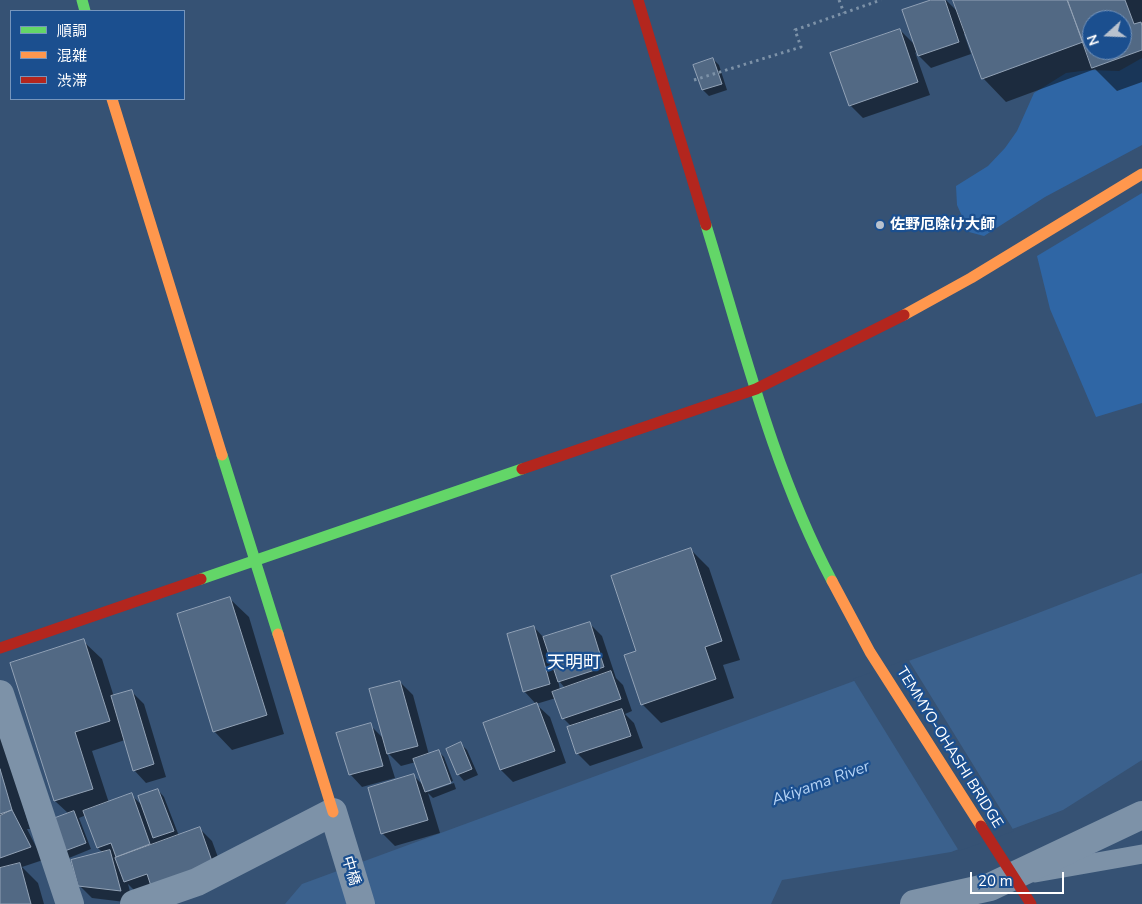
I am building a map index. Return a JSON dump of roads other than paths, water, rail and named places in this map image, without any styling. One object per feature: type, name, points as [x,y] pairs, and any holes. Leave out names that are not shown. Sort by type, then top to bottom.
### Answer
[{"type":"street","name":"TEMMYO-OHASHI BRIDGE","points":[[638,0],[756,389],[788,482],[817,552],[870,652],[1031,904]]},
{"type":"street","points":[[112,100],[254,561],[334,812],[197,882],[134,904]]},
{"type":"street","points":[[0,648],[756,389],[843,347],[947,292],[1091,203],[1142,174]]},
{"type":"street","points":[[0,694],[70,904]]},
{"type":"street","name":"中橋","points":[[334,812],[340,838],[361,904]]},
{"type":"street","points":[[914,904],[990,887],[1008,869],[1142,815]]},
{"type":"lane","points":[[1008,869],[1142,854]]},
{"type":"water","name":"Akiyama River","points":[[1142,573],[1142,760],[1063,810],[951,852],[782,880],[771,904],[285,904],[302,884],[1020,620]]},
{"type":"place","name":"佐野厄除け大師","points":[[880,225]]},
{"type":"district","name":"天明町","points":[[574,664]]}]
